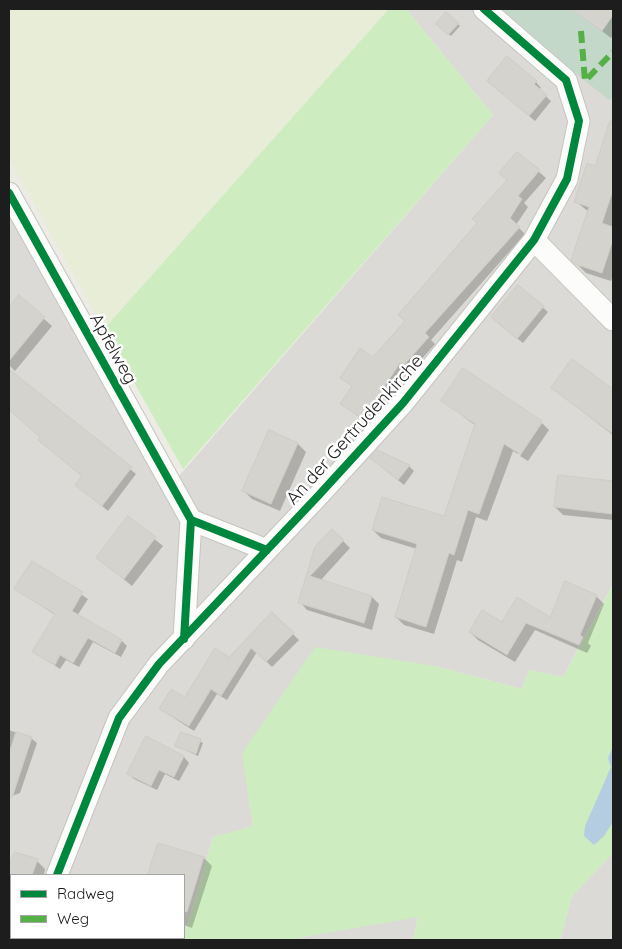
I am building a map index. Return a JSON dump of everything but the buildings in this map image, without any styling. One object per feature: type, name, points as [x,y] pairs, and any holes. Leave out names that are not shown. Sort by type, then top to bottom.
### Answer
[{"type":"street","name":"An der Gertrudenkirche","points":[[57,874],[119,718],[159,664],[403,403],[534,240],[567,179],[579,121],[566,80],[484,9]]},
{"type":"street","name":"Apfelweg","points":[[9,193],[191,520]]},
{"type":"street","points":[[534,240],[613,320]]},
{"type":"street","points":[[184,639],[191,520],[267,550]]},
{"type":"shaded area","points":[[406,9],[613,9],[613,584],[563,677],[529,670],[522,689],[435,666],[243,753],[253,827],[213,837],[185,934],[185,874],[10,874],[10,939],[183,940],[9,940],[9,213],[165,492],[493,115]]},
{"type":"shaded area","points":[[613,853],[613,940],[560,940],[572,896]]},
{"type":"shaded area","points":[[418,916],[413,940],[286,940]]},
{"type":"green space","points":[[9,9],[389,9],[104,329],[9,158]]},
{"type":"green space","points":[[389,9],[406,9],[493,115],[183,469],[104,329]]},
{"type":"green space","points":[[502,9],[613,9],[613,97],[609,100],[585,81]]},
{"type":"green space","points":[[613,585],[613,853],[572,896],[560,940],[413,940],[418,917],[286,940],[183,940],[185,939],[185,933],[213,837],[253,826],[242,753],[315,647],[435,666],[522,689],[529,670],[563,677]]},
{"type":"water","points":[[613,747],[613,822],[604,836],[594,845],[584,836],[585,826],[611,767],[608,758]]},
{"type":"marked path","points":[[581,31],[585,81],[613,52]]},
{"type":"cycle path","points":[[57,874],[119,718],[159,664],[403,403],[534,240],[567,179],[579,121],[566,80],[484,9]]},
{"type":"cycle path","points":[[9,193],[191,520],[184,639]]},
{"type":"cycle path","points":[[191,520],[267,550]]}]
